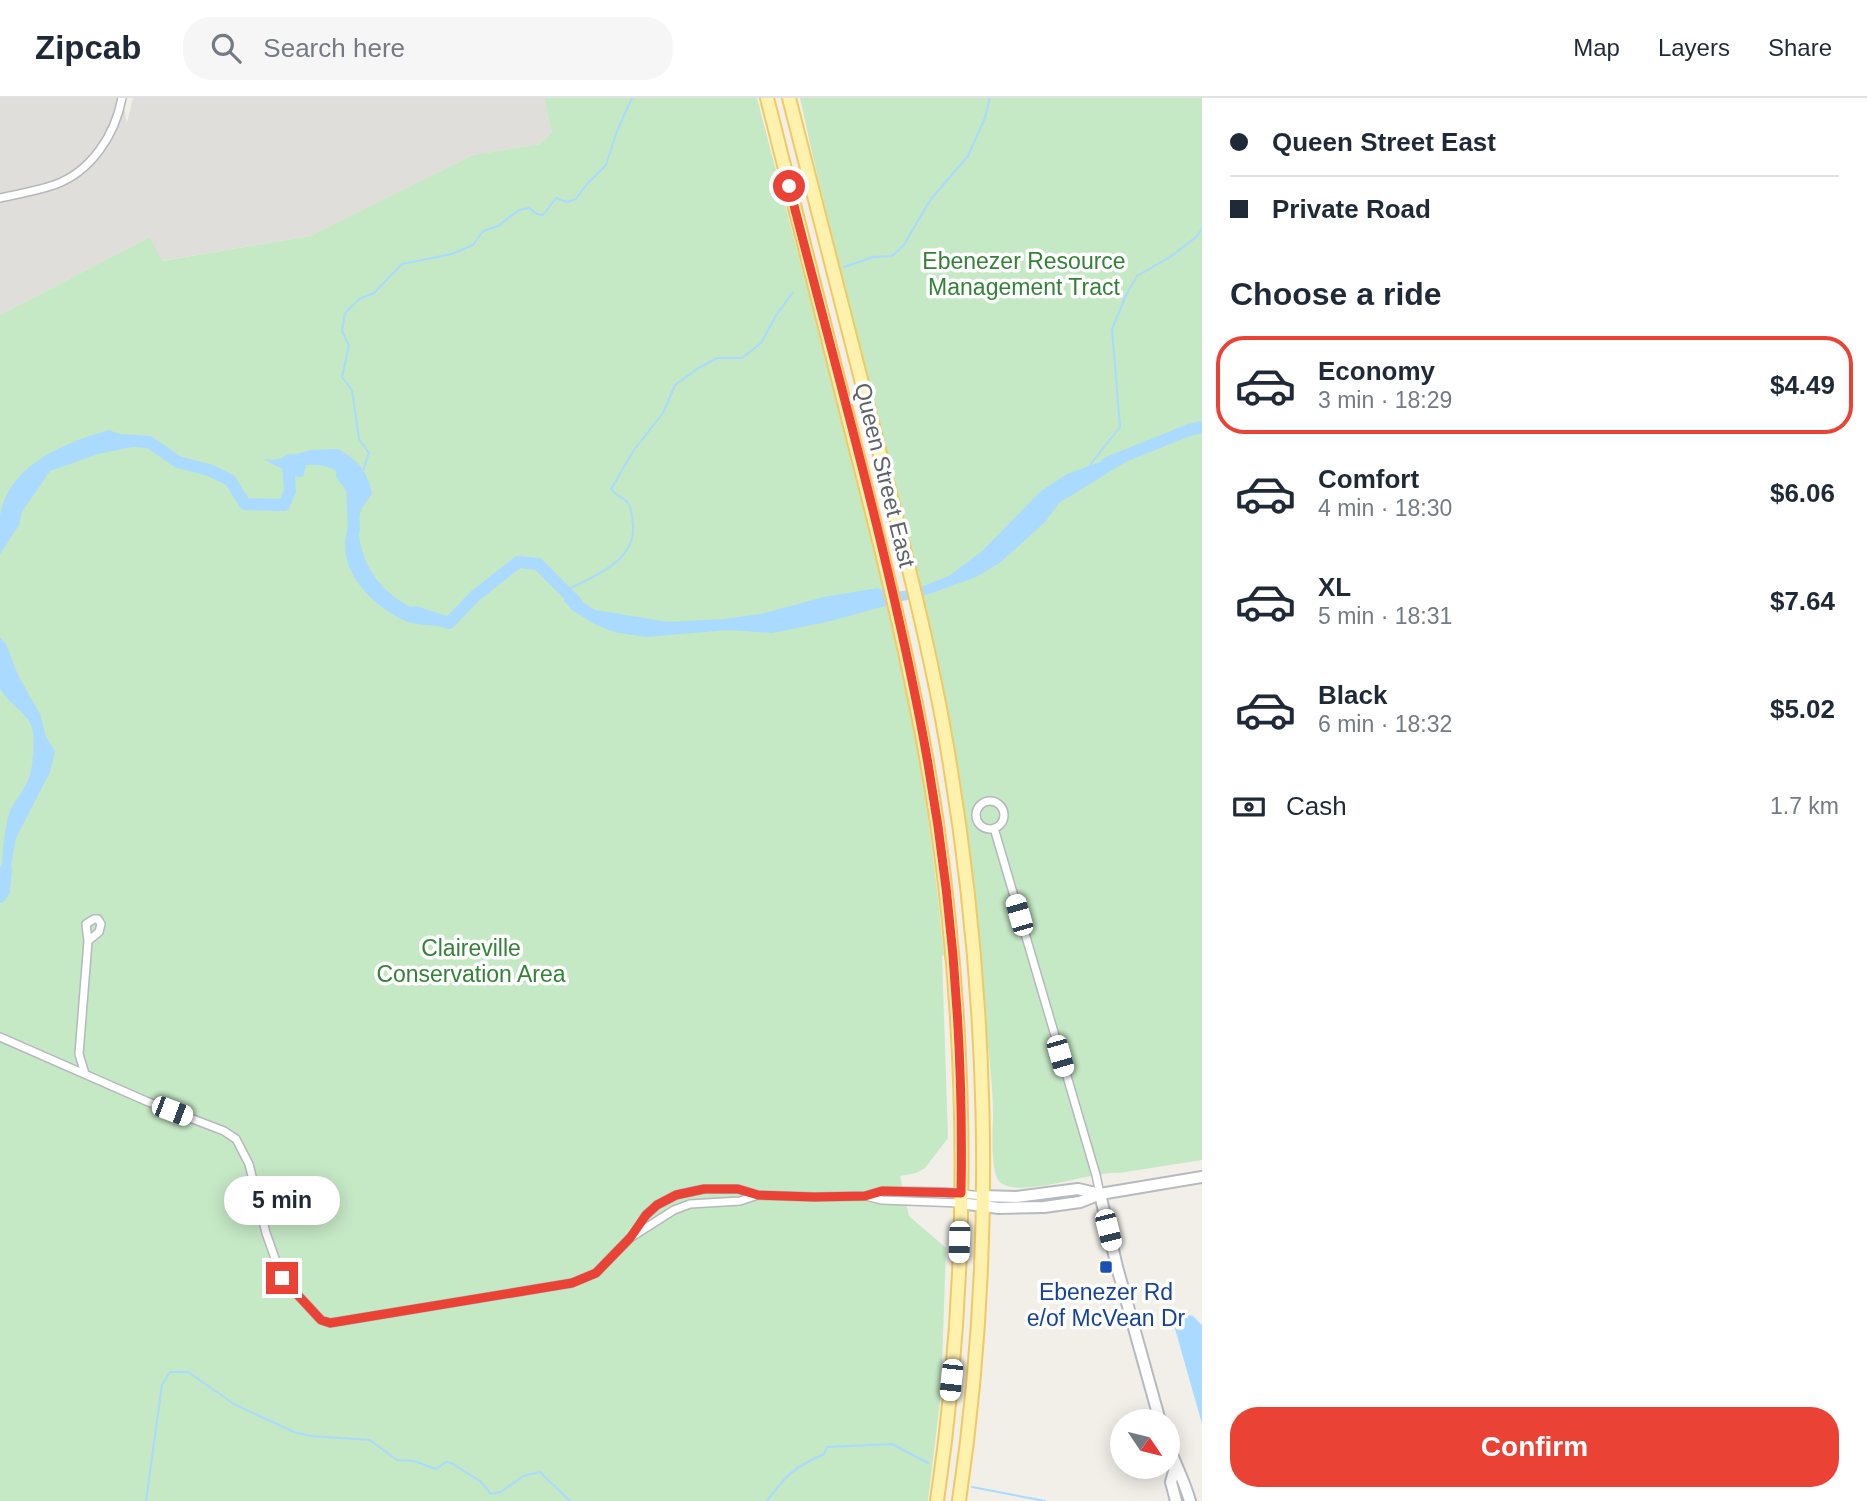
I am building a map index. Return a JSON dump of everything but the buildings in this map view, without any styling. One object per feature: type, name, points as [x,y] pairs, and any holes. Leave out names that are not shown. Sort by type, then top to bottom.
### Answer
[{"type":"main road","name":"Queen Street East","points":[[766,98],[901,631],[920,722],[946,898],[958,1052],[960,1198],[951,1380],[937,1501]]},
{"type":"main road","name":"Queen Street East","points":[[789,98],[922,626],[950,763],[964,866],[979,1046],[982,1201],[979,1298],[959,1501]]},
{"type":"main road","points":[[960,1198],[1010,1208],[1044,1207],[1080,1202],[1100,1194],[1202,1177]]},
{"type":"main road","points":[[1100,1194],[1117,1267],[1157,1409]]},
{"type":"main road","points":[[1180,1474],[1184,1479],[1189,1501]]},
{"type":"main road","points":[[1172,1479],[1176,1501]]},
{"type":"street","points":[[0,198],[56,184],[75,174],[105,144],[118,116],[122,98]]},
{"type":"street","points":[[994,828],[1100,1194]]},
{"type":"street","points":[[85,1074],[79,1054],[88,941]]},
{"type":"street","points":[[0,1037],[146,1101],[224,1131],[236,1139],[249,1164],[269,1242],[282,1278],[321,1320],[330,1323],[572,1283],[596,1273],[630,1238],[646,1215],[657,1205],[676,1195],[704,1189],[738,1189],[758,1195]]},
{"type":"street","points":[[630,1238],[652,1223],[690,1204],[740,1200],[758,1195],[865,1196],[882,1191],[960,1198]]},
{"type":"shaded area","points":[[0,98],[122,98],[127,123],[133,98],[544,98],[552,132],[540,144],[473,155],[310,236],[161,261],[150,237],[0,315]]},
{"type":"green space","name":"Claireville Conservation Area","points":[[544,98],[757,98],[886,596],[916,739],[932,847],[944,955],[948,1138],[925,1168],[900,1176],[909,1216],[946,1248],[941,1393],[928,1501],[0,1501],[0,315],[150,237],[162,261],[310,236],[473,155],[540,144],[552,132]]},
{"type":"green space","name":"Ebenezer Resource Management Tract","points":[[800,98],[1202,98],[1202,1160],[1022,1188],[1008,1186],[996,1176],[991,1079],[974,887],[942,687],[921,588],[822,196]]},
{"type":"water","points":[[109,430],[138,441],[132,447],[98,454],[50,471],[22,512],[19,525],[0,554],[0,516],[5,498],[15,482],[41,458]]},
{"type":"water","points":[[338,449],[356,462],[368,479],[372,494],[360,511],[353,491],[336,471],[318,465],[306,465],[303,477],[298,477],[263,459],[274,460],[311,450]]},
{"type":"water","points":[[1117,456],[1132,458],[1059,503],[1045,522],[1001,562],[976,577],[935,592],[831,621],[772,633],[728,630],[645,637],[614,632],[596,625],[572,610],[564,601],[565,591],[595,610],[668,622],[761,614],[824,597],[878,588],[888,593],[916,589],[949,576],[982,551],[1041,491],[1067,474]]},
{"type":"water","points":[[353,516],[358,516],[359,538],[364,557],[384,588],[416,609],[455,621],[452,625],[425,625],[405,621],[385,609],[362,588],[347,561],[345,547]]},
{"type":"water","points":[[0,637],[40,714],[46,737],[55,751],[50,772],[16,838],[8,881],[4,886],[4,838],[8,818],[29,778],[34,744],[33,730],[28,720],[0,688]]},
{"type":"water","points":[[1188,1315],[1202,1325],[1202,1424],[1174,1325],[1177,1317]]},
{"type":"waterway","points":[[363,470],[369,453],[359,439],[352,390],[342,377],[349,346],[342,331],[345,313],[359,299],[374,293],[402,264],[452,254],[473,245],[483,231],[498,226],[519,210],[529,208],[543,215],[556,198],[567,202],[576,199],[606,165],[632,98]]},
{"type":"waterway","points":[[844,267],[873,257],[892,256],[903,246],[931,199],[968,156],[985,118],[990,98]]},
{"type":"waterway","points":[[1086,470],[1120,427],[1112,329],[1127,293],[1137,276],[1170,257],[1202,229]]},
{"type":"waterway","points":[[565,591],[610,567],[627,549],[632,538],[633,525],[630,508],[626,501],[611,489],[634,450],[663,413],[675,385],[717,358],[742,358],[761,343],[793,292]]},
{"type":"waterway","points":[[1107,463],[1202,427]]},
{"type":"waterway","points":[[122,440],[149,442],[178,462],[209,470],[230,480],[245,504],[284,505],[290,491],[288,461],[291,460]]},
{"type":"waterway","points":[[342,475],[352,488],[354,530]]},
{"type":"waterway","points":[[358,516],[360,511]]},
{"type":"waterway","points":[[415,612],[449,623],[475,596],[518,562],[538,564],[576,602]]},
{"type":"waterway","points":[[0,897],[4,891],[6,869]]},
{"type":"waterway","points":[[146,1501],[162,1385],[170,1372],[188,1372],[234,1404],[294,1432],[311,1436],[370,1440],[397,1460],[414,1461],[436,1469],[446,1462],[451,1463],[480,1481],[491,1494],[501,1492],[523,1476],[540,1472],[570,1501]]},
{"type":"waterway","points":[[767,1501],[791,1473],[824,1454],[827,1447],[892,1444],[928,1463]]},
{"type":"waterway","points":[[972,1487],[1045,1501]]},
{"type":"place","name":"Ebenezer Rd e/of McVean Dr","points":[[1106,1267]]},
{"type":"route","points":[[282,1278],[290,1290],[309,1305],[321,1320],[330,1323],[572,1283],[596,1273],[657,1205],[676,1195],[704,1189],[738,1189],[758,1195],[814,1197],[865,1196],[882,1191],[961,1193],[958,1052],[949,927],[937,822],[920,722],[884,559],[789,186]]}]
